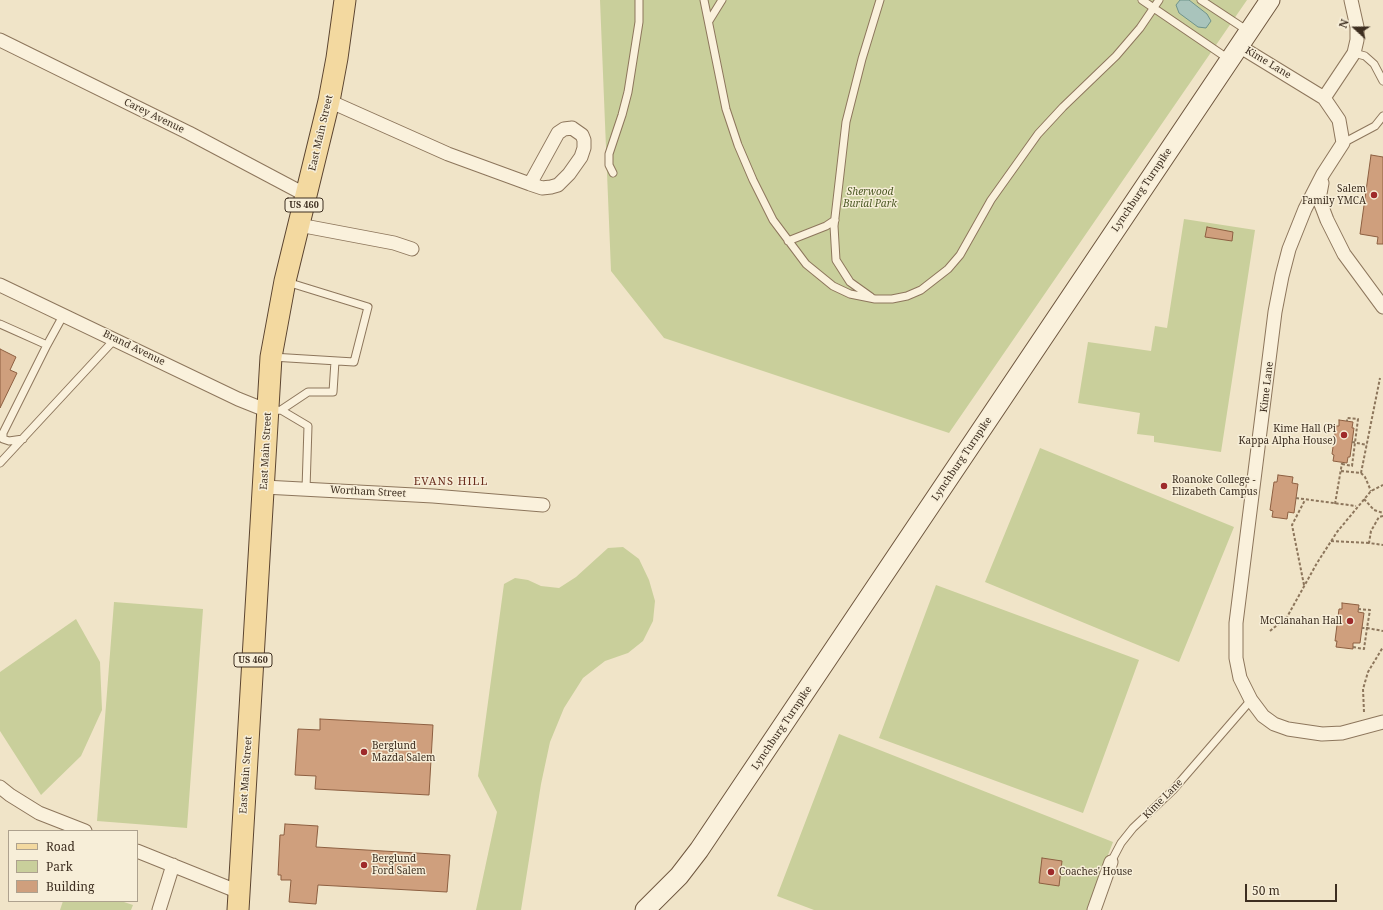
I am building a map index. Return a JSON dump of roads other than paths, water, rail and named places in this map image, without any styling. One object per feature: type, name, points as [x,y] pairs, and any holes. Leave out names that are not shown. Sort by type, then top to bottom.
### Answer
[{"type":"main road","name":"East Main Street","points":[[238,901],[264,487],[275,410],[272,357],[285,281],[337,58],[345,0]]},
{"type":"street","name":"Lynchburg Turnpike","points":[[645,910],[679,876],[700,850],[1270,0]]},
{"type":"street","points":[[1324,98],[1354,54],[1357,40],[1357,27],[1351,0]]},
{"type":"street","name":"Carey Avenue","points":[[0,40],[189,133],[306,194]]},
{"type":"street","name":"Kime Lane","points":[[1239,46],[1324,98],[1339,120],[1343,143],[1305,209],[1289,249],[1275,312],[1235,641],[1240,678],[1251,700],[1263,716],[1274,724],[1288,729],[1306,733],[1342,733],[1383,722]]},
{"type":"street","points":[[328,101],[448,154],[530,184],[542,188],[558,185],[569,174],[581,157],[584,148],[584,140],[582,135],[572,128],[564,129],[558,133],[530,184]]},
{"type":"street","name":"Kime Lane","points":[[1324,174],[1319,199],[1327,220],[1344,254],[1383,307]]},
{"type":"street","points":[[299,225],[394,243],[412,249]]},
{"type":"street","name":"Brand Avenue","points":[[0,285],[64,314],[238,399],[275,410]]},
{"type":"street","name":"Wortham Street","points":[[264,487],[433,496],[543,505]]},
{"type":"street","points":[[0,786],[10,796],[39,813],[82,830]]},
{"type":"street","points":[[138,851],[173,865],[238,901]]},
{"type":"street","name":"Kime Lane","points":[[1094,910],[1111,862]]},
{"type":"street","points":[[159,910],[173,865]]},
{"type":"lane","points":[[613,173],[609,165],[608,154],[628,92],[639,22],[639,0]]},
{"type":"lane","points":[[704,0],[726,109],[738,145],[770,213],[788,241],[806,264],[833,286],[850,294],[875,299],[892,299],[914,293],[938,279],[948,269],[960,255],[991,200],[1038,134],[1063,107],[1116,56],[1140,28],[1159,0]]},
{"type":"lane","points":[[709,20],[722,0]]},
{"type":"lane","points":[[875,299],[850,282],[836,260],[834,220],[846,122],[862,59],[880,0]]},
{"type":"lane","points":[[1142,0],[1154,8],[1239,46]]},
{"type":"lane","points":[[1201,0],[1239,46]]},
{"type":"lane","points":[[1354,54],[1365,56],[1374,64],[1383,81]]},
{"type":"lane","points":[[1343,143],[1375,126],[1383,116]]},
{"type":"lane","points":[[788,241],[826,226],[834,220]]},
{"type":"lane","points":[[272,357],[354,362],[368,307],[285,281]]},
{"type":"lane","points":[[23,439],[9,441],[3,439],[2,433],[64,314]]},
{"type":"lane","points":[[0,324],[47,345]]},
{"type":"lane","points":[[0,463],[115,339]]},
{"type":"lane","points":[[275,410],[308,392],[333,392],[335,361]]},
{"type":"lane","points":[[275,410],[308,426],[306,489]]},
{"type":"lane","name":"Kime Lane","points":[[1111,862],[1121,843],[1133,828],[1173,790],[1251,700]]},
{"type":"water","points":[[1180,0],[1189,0],[1207,14],[1211,21],[1206,28],[1198,27],[1179,13],[1176,5]]},
{"type":"place","name":"Salem Family YMCA","points":[[1374,195]]},
{"type":"place","name":"Kime Hall (Pi Kappa Alpha House)","points":[[1344,435]]},
{"type":"place","name":"Roanoke College - Elizabeth Campus","points":[[1164,486]]},
{"type":"place","name":"McClanahan Hall","points":[[1350,621]]},
{"type":"place","name":"Berglund Mazda Salem","points":[[364,752]]},
{"type":"place","name":"Berglund Ford Salem","points":[[364,865]]},
{"type":"place","name":"Coaches' House","points":[[1051,872]]},
{"type":"district","name":"EVANS HILL","points":[[451,482]]},
{"type":"park label","name":"Sherwood Burial Park","points":[[870,198]]}]
